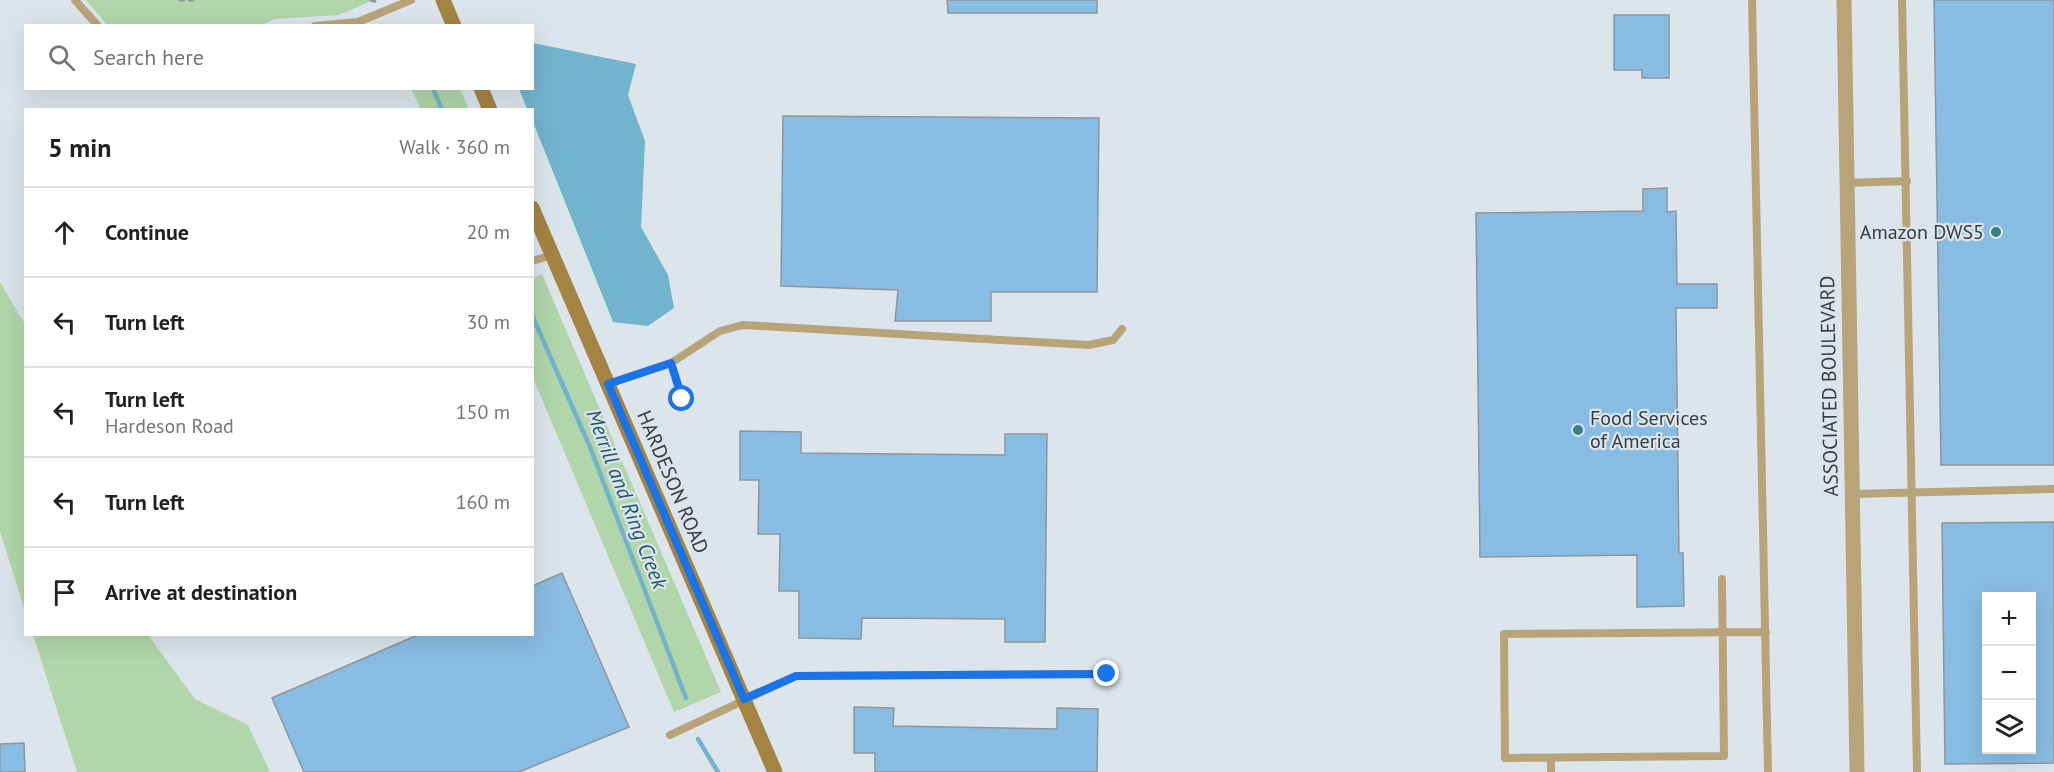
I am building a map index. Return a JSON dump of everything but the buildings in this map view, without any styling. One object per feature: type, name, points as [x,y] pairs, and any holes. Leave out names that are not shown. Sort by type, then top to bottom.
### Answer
[{"type":"street","points":[[443,0],[453,24]]},
{"type":"street","name":"ASSOCIATED BOULEVARD","points":[[1844,0],[1857,772]]},
{"type":"street","points":[[482,90],[489,108]]},
{"type":"street","name":"HARDESON ROAD","points":[[534,212],[775,772]]},
{"type":"lane","points":[[75,0],[96,24]]},
{"type":"lane","points":[[359,24],[411,0]]},
{"type":"lane","points":[[1752,0],[1768,772]]},
{"type":"lane","points":[[1902,0],[1917,772]]},
{"type":"lane","points":[[1846,183],[1906,181]]},
{"type":"lane","points":[[534,260],[553,255]]},
{"type":"lane","points":[[608,384],[671,363],[720,331],[743,325],[1089,345],[1113,340],[1122,329]]},
{"type":"lane","points":[[671,363],[682,399]]},
{"type":"lane","points":[[1852,494],[2054,489]]},
{"type":"lane","points":[[1722,579],[1723,632],[1724,756],[1505,758],[1504,634],[1723,632],[1766,632]]},
{"type":"lane","points":[[670,735],[796,676],[1107,674]]},
{"type":"lane","points":[[1551,758],[1551,772]]},
{"type":"path","points":[[179,0],[196,0]]},
{"type":"green space","points":[[86,0],[374,0],[339,15],[275,19],[264,24],[106,24]]},
{"type":"green space","points":[[412,90],[460,90],[469,108],[420,108]]},
{"type":"green space","points":[[542,274],[721,692],[674,712],[534,380],[534,278]]},
{"type":"green space","points":[[0,282],[24,322],[24,608],[0,532]]},
{"type":"green space","points":[[33,636],[149,636],[195,699],[248,725],[270,772],[77,772]]},
{"type":"water","points":[[534,43],[636,64],[628,95],[645,141],[641,227],[668,275],[674,308],[648,326],[613,322],[534,124],[534,108],[527,108],[519,90],[534,90]]},
{"type":"waterway","name":"Merrill and Ring Creek","points":[[434,90],[441,108]]},
{"type":"waterway","name":"Merrill and Ring Creek","points":[[534,320],[590,447],[686,698]]},
{"type":"waterway","name":"Merrill and Ring Creek","points":[[698,739],[718,772]]},
{"type":"place","name":"Amazon DWS5","points":[[1996,232]]},
{"type":"place","name":"Food Services of America","points":[[1578,430]]},
{"type":"route","points":[[682,399],[671,363],[608,384],[744,699],[796,676],[1107,674]]}]
